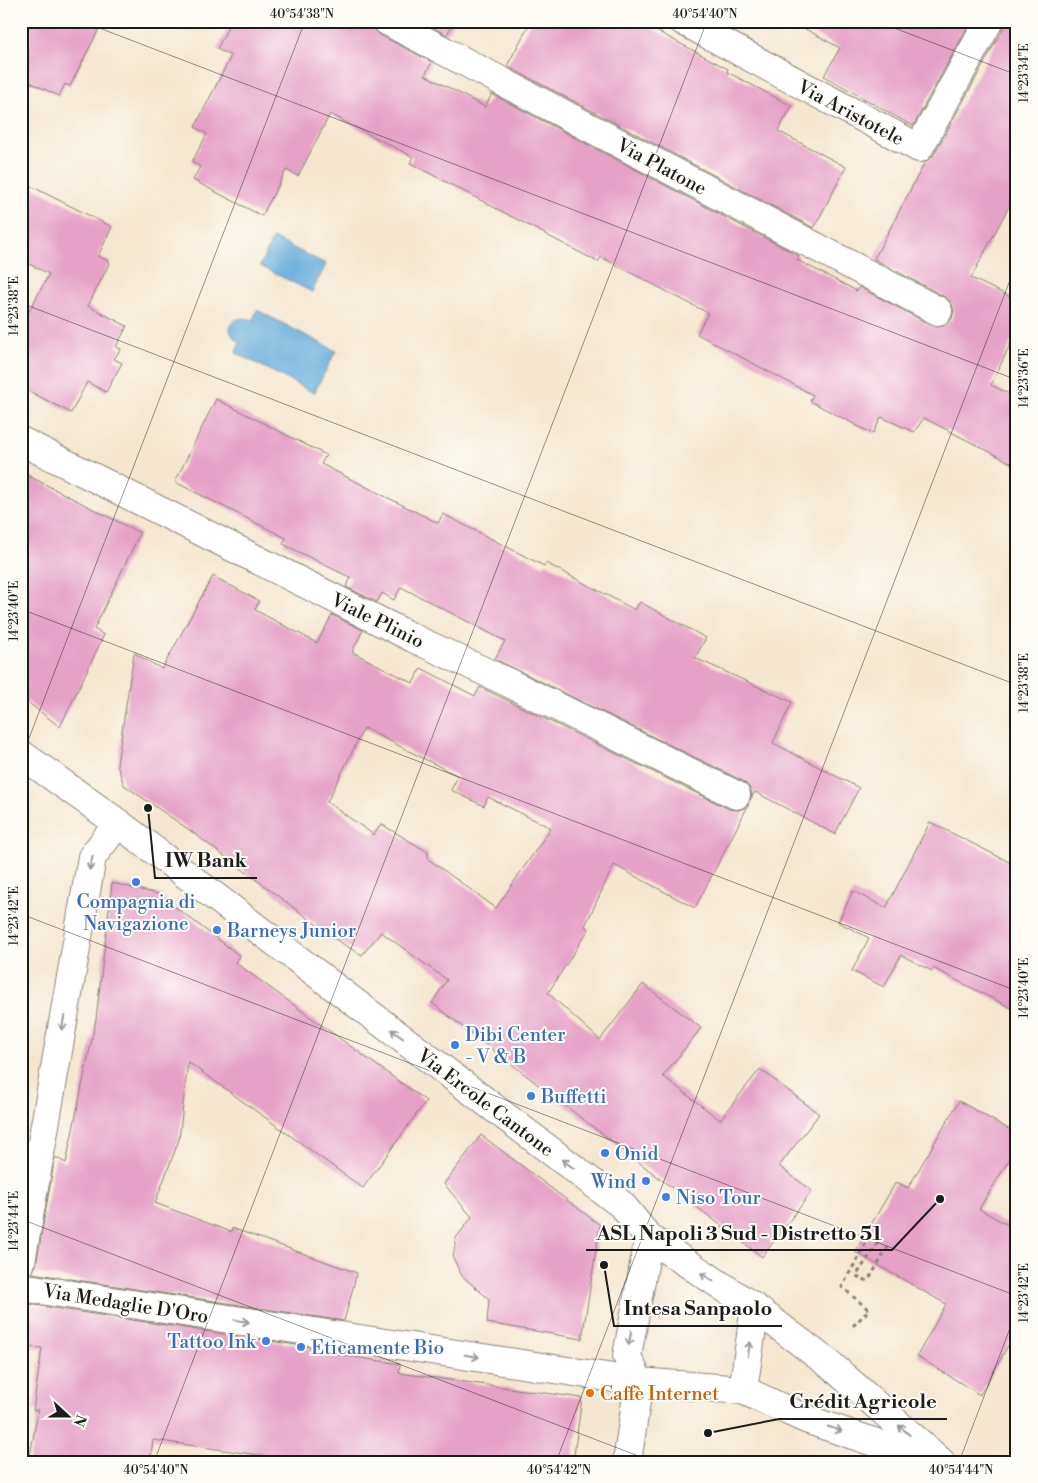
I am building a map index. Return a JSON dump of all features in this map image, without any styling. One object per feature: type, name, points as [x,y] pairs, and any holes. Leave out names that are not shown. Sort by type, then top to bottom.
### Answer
[{"type":"street","name":"Via Platone","points":[[387,21],[938,311]]},
{"type":"street","name":"Via Aristotele","points":[[682,21],[919,148],[989,21]]},
{"type":"street","name":"Viale Plinio","points":[[21,441],[404,634],[516,686],[736,795]]},
{"type":"street","name":"Via Ercole Cantone","points":[[21,754],[118,823],[622,1205],[649,1238],[755,1308],[833,1367],[941,1462]]},
{"type":"street","points":[[21,1262],[92,857],[118,823]]},
{"type":"street","points":[[627,1462],[639,1382],[627,1356],[649,1238]]},
{"type":"street","name":"Via Medaglie D'Oro","points":[[21,1287],[639,1382],[743,1390],[806,1419],[932,1462]]},
{"type":"street","points":[[743,1390],[755,1308]]},
{"type":"path","points":[[853,1326],[869,1310],[842,1287],[869,1237],[879,1242],[856,1276],[868,1281],[890,1244]]},
{"type":"water","points":[[273,238],[326,264],[312,292],[260,266]]},
{"type":"water","points":[[257,310],[336,351],[314,393],[236,353],[240,342],[231,333],[232,324],[239,319],[253,320]]},
{"type":"building","points":[[21,21],[103,21],[70,86],[65,84],[59,96],[21,78]]},
{"type":"building","points":[[231,21],[371,21],[374,29],[380,35],[432,62],[425,75],[485,107],[492,94],[799,256],[797,260],[857,291],[859,287],[938,327],[952,319],[954,310],[951,302],[874,259],[925,162],[933,156],[1003,29],[1005,21],[1017,21],[1017,191],[971,278],[1017,300],[1017,330],[991,385],[1017,398],[1017,466],[924,418],[914,432],[881,417],[873,434],[810,401],[813,395],[697,334],[708,313],[601,257],[598,262],[410,163],[413,157],[330,114],[298,176],[286,170],[262,216],[193,180],[200,167],[192,162],[207,134],[195,127],[231,56],[217,49]]},
{"type":"building","points":[[421,21],[454,21],[447,35]]},
{"type":"building","points":[[531,21],[638,21],[728,69],[727,72],[792,106],[778,131],[846,167],[814,228],[507,66]]},
{"type":"building","points":[[791,21],[971,21],[913,126],[824,76],[840,48]]},
{"type":"building","points":[[21,181],[112,227],[98,256],[110,262],[88,306],[127,326],[116,347],[121,349],[114,359],[122,363],[106,392],[87,382],[71,413],[21,387],[21,326],[49,274],[21,260]]},
{"type":"building","points":[[216,399],[326,455],[321,464],[438,523],[443,514],[544,566],[546,563],[635,610],[640,602],[706,638],[695,658],[792,702],[773,743],[859,788],[835,834],[755,792],[750,800],[752,794],[749,787],[743,781],[495,659],[505,641],[401,587],[394,600],[382,593],[377,602],[346,587],[351,578],[283,544],[286,538],[175,482]]},
{"type":"building","points":[[21,472],[140,533],[94,629],[104,635],[60,727],[21,697]]},
{"type":"building","points":[[213,576],[259,601],[255,610],[317,643],[332,615],[363,630],[352,652],[413,683],[421,668],[475,696],[480,687],[729,809],[738,810],[749,804],[695,908],[614,865],[585,926],[589,929],[548,993],[600,1040],[643,984],[701,1028],[663,1076],[720,1120],[760,1069],[819,1114],[779,1166],[812,1191],[762,1257],[432,1003],[447,980],[381,932],[362,955],[316,928],[317,925],[188,829],[124,785],[117,764],[134,653],[162,669]],"holes":[[[364,728],[458,776],[451,790],[484,806],[488,797],[551,828],[496,908],[428,859],[428,852],[381,824],[374,835],[327,802]]]},
{"type":"building","points":[[930,822],[1017,866],[1017,1011],[933,968],[932,971],[901,955],[884,987],[852,971],[869,938],[838,922],[853,891],[886,908]]},
{"type":"building","points":[[112,883],[158,894],[240,956],[236,963],[426,1101],[363,1188],[188,1062],[179,1140],[155,1203],[231,1232],[232,1228],[357,1273],[344,1321],[32,1273],[36,1265],[55,1157],[66,1163],[96,1019]]},
{"type":"building","points":[[959,1101],[1017,1134],[1017,1147],[979,1209],[1017,1230],[1017,1330],[980,1395],[917,1356],[946,1304],[855,1252],[896,1182],[908,1188]]},
{"type":"building","points":[[481,1135],[600,1225],[582,1339],[487,1323],[489,1299],[462,1276],[453,1258],[456,1238],[472,1217],[444,1184]]},
{"type":"building","points":[[21,1303],[336,1351],[335,1354],[400,1364],[399,1373],[582,1398],[573,1462],[308,1462],[153,1440],[150,1462],[29,1462],[38,1410],[33,1410],[42,1348],[21,1346]]},
{"type":"place","name":"IW Bank","points":[[148,808]]},
{"type":"place","name":"Compagnia di Navigazione","points":[[136,882]]},
{"type":"place","name":"Barneys Junior","points":[[217,930]]},
{"type":"place","name":"Dibi Center - V & B","points":[[455,1045]]},
{"type":"place","name":"Buffetti","points":[[531,1096]]},
{"type":"place","name":"Onid","points":[[605,1153]]},
{"type":"place","name":"Wind","points":[[646,1181]]},
{"type":"place","name":"Niso Tour","points":[[666,1197]]},
{"type":"place","name":"ASL Napoli 3 Sud - Distretto 51","points":[[940,1199]]},
{"type":"place","name":"Intesa Sanpaolo","points":[[604,1265]]},
{"type":"place","name":"Tattoo Ink","points":[[266,1341]]},
{"type":"place","name":"Eticamente Bio","points":[[301,1347]]},
{"type":"place","name":"Caffè Internet","points":[[590,1393]]},
{"type":"place","name":"Crédit Agricole","points":[[708,1433]]}]
